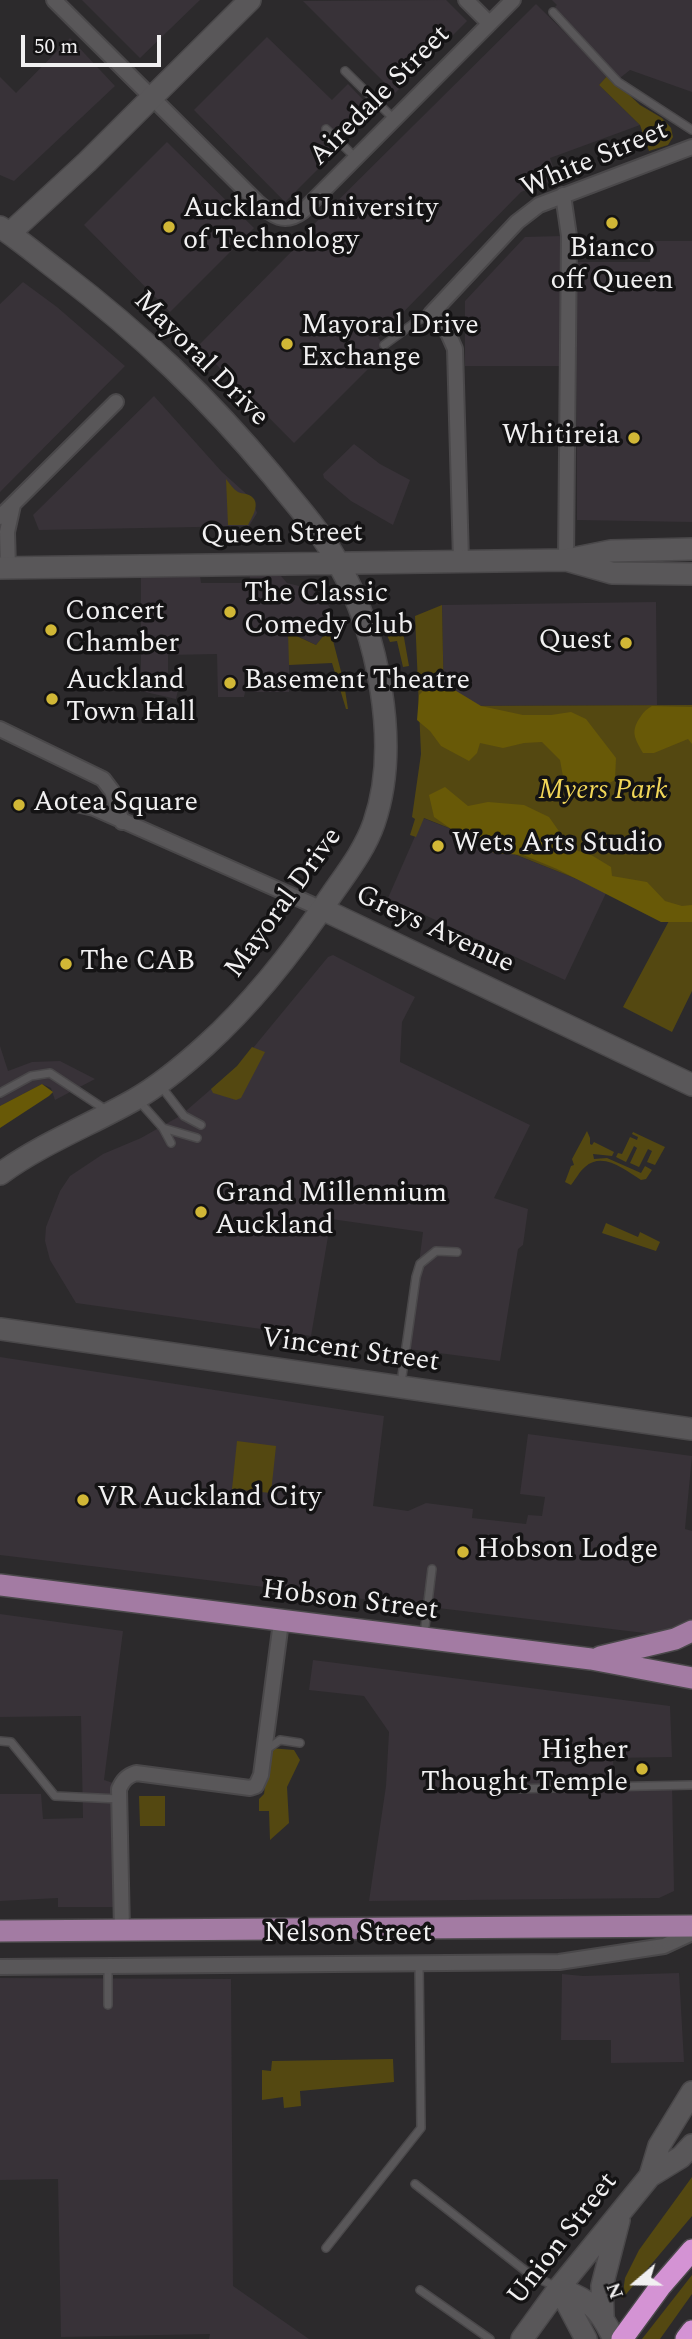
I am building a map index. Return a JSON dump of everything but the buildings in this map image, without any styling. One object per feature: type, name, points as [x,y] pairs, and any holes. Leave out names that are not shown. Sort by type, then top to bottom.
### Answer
[{"type":"highway","points":[[611,2330],[660,2287],[692,2250]]},
{"type":"highway","points":[[687,2339],[692,2331]]},
{"type":"main road","points":[[3,234],[151,99],[250,0]]},
{"type":"main road","name":"Mayoral Drive","points":[[3,234],[115,314],[196,390],[295,503],[338,563],[362,618],[383,704],[385,754],[382,787],[375,820],[367,840],[292,951],[245,1006],[207,1044],[160,1084],[3,1171]]},
{"type":"main road","name":"Queen Street","points":[[4,568],[566,560],[611,551],[692,549]]},
{"type":"main road","name":"Queen Street","points":[[566,560],[612,573],[692,574]]},
{"type":"main road","name":"Greys Avenue","points":[[322,909],[692,1085]]},
{"type":"main road","name":"Vincent Street","points":[[0,1329],[692,1429]]},
{"type":"main road","name":"Hobson Street","points":[[0,1585],[591,1659],[692,1678]]},
{"type":"main road","points":[[591,1659],[675,1639],[692,1631]]},
{"type":"main road","name":"Nelson Street","points":[[0,1931],[692,1926]]},
{"type":"main road","name":"Union Street","points":[[522,2339],[559,2288],[650,2176],[659,2146],[692,2092]]},
{"type":"main road","name":"Union Street","points":[[650,2176],[681,2157],[692,2145]]},
{"type":"main road","points":[[611,2330],[602,2286],[620,2215]]},
{"type":"main road","points":[[559,2288],[592,2303],[611,2330]]},
{"type":"main road","points":[[559,2288],[586,2339]]},
{"type":"street","points":[[54,0],[151,99]]},
{"type":"street","points":[[466,0],[489,23]]},
{"type":"street","name":"Airedale Street","points":[[151,99],[257,202],[279,218],[294,217],[513,0]]},
{"type":"street","name":"White Street","points":[[431,314],[517,222],[539,205],[692,147]]},
{"type":"street","points":[[564,195],[569,236],[566,560]]},
{"type":"street","points":[[431,314],[449,333],[455,349],[461,560]]},
{"type":"street","points":[[0,517],[116,402]]},
{"type":"street","points":[[4,568],[7,532],[14,503]]},
{"type":"street","points":[[0,729],[103,779],[112,791],[122,822]]},
{"type":"street","name":"Greys Avenue","points":[[72,803],[94,808],[322,909]]},
{"type":"street","points":[[121,1930],[119,1799],[122,1783],[136,1773],[250,1788],[260,1781],[281,1622]]},
{"type":"street","name":"Nelson Street","points":[[0,1967],[559,1962],[664,1946],[692,1933]]},
{"type":"lane","points":[[552,12],[618,82],[692,130]]},
{"type":"lane","points":[[345,71],[394,119]]},
{"type":"lane","points":[[326,129],[356,158]]},
{"type":"lane","points":[[384,345],[431,314]]},
{"type":"lane","points":[[0,1093],[31,1076],[50,1073],[110,1113]]},
{"type":"lane","points":[[160,1084],[184,1116],[201,1125]]},
{"type":"lane","points":[[137,1098],[163,1128],[171,1143]]},
{"type":"lane","points":[[163,1128],[197,1138]]},
{"type":"lane","points":[[401,1387],[420,1264],[436,1251],[457,1252]]},
{"type":"lane","points":[[424,1640],[432,1569]]},
{"type":"lane","points":[[265,1752],[279,1740],[300,1743]]},
{"type":"lane","points":[[0,1741],[11,1742],[55,1796],[119,1799]]},
{"type":"lane","points":[[509,1789],[692,1785]]},
{"type":"lane","points":[[326,2248],[421,2128],[419,1964]]},
{"type":"lane","points":[[107,1966],[108,2005]]},
{"type":"lane","points":[[415,2184],[533,2276],[559,2288]]},
{"type":"lane","points":[[420,2290],[490,2339]]},
{"type":"shaded area","points":[[82,0],[200,0],[140,58]]},
{"type":"shaded area","points":[[446,0],[467,21],[395,93],[303,1]]},
{"type":"shaded area","points":[[552,0],[692,0],[692,92],[630,70],[620,78],[555,7],[557,5]]},
{"type":"shaded area","points":[[536,4],[608,75],[599,85],[640,125],[550,158],[557,179],[521,192],[378,338],[388,349],[294,443],[198,346],[294,249],[292,246]]},
{"type":"shaded area","points":[[267,37],[332,100],[348,84],[375,112],[285,202],[194,110]]},
{"type":"shaded area","points":[[70,38],[115,86],[14,181],[0,175],[0,77],[16,93]]},
{"type":"shaded area","name":"Auckland University of Technology","points":[[167,142],[254,228],[170,312],[84,225]]},
{"type":"shaded area","points":[[562,236],[561,366],[465,366],[465,301],[525,237]]},
{"type":"shaded area","name":"Whitireia","points":[[651,241],[692,241],[692,522],[577,520],[576,262],[650,262]]},
{"type":"shaded area","points":[[23,282],[57,307],[125,366],[0,492],[0,304]]},
{"type":"shaded area","points":[[154,396],[222,472],[252,499],[257,513],[249,526],[39,530],[33,515]]},
{"type":"shaded area","points":[[354,444],[380,464],[410,480],[393,525],[351,501],[324,478],[323,474]]},
{"type":"shaded area","points":[[200,576],[201,583],[249,583],[250,576],[281,576],[287,583],[311,589],[322,596],[342,632],[324,635],[316,645],[289,632],[289,692],[245,692],[244,697],[218,697],[217,654],[168,655],[168,687],[178,690],[176,699],[141,691],[141,577]]},
{"type":"shaded area","points":[[656,602],[657,705],[444,706],[442,605]]},
{"type":"shaded area","points":[[431,683],[453,689],[481,706],[523,715],[571,712],[586,719],[616,758],[615,780],[591,793],[564,782],[560,760],[542,742],[503,748],[480,743],[477,753],[469,761],[441,746],[417,720],[419,695]]},
{"type":"shaded area","points":[[652,706],[692,707],[692,744],[688,739],[654,753],[643,753],[635,736],[635,728],[643,713]]},
{"type":"shaded area","points":[[445,787],[468,806],[488,802],[524,805],[549,817],[563,837],[578,851],[588,853],[611,867],[612,876],[647,882],[665,901],[682,906],[692,905],[692,922],[661,922],[557,869],[523,855],[494,853],[474,836],[457,833],[434,817],[429,795]]},
{"type":"shaded area","points":[[423,818],[607,891],[565,980],[388,898]]},
{"type":"shaded area","points":[[333,955],[415,997],[402,1022],[400,1062],[530,1125],[494,1198],[528,1209],[523,1245],[518,1249],[500,1361],[408,1349],[423,1232],[331,1219],[311,1336],[76,1303],[50,1260],[45,1241],[46,1227],[60,1191],[70,1176],[103,1154],[141,1138],[180,1116],[239,1065],[328,957]]},
{"type":"shaded area","points":[[0,1046],[8,1071],[32,1062],[60,1061],[95,1079],[55,1100],[51,1088],[42,1084],[0,1106]]},
{"type":"shaded area","points":[[42,1084],[53,1092],[0,1128],[0,1106]]},
{"type":"shaded area","points":[[0,1357],[384,1416],[373,1506],[408,1511],[426,1503],[473,1509],[472,1518],[526,1524],[528,1515],[542,1516],[545,1497],[520,1494],[528,1434],[692,1456],[685,1529],[692,1531],[692,1619],[661,1635],[0,1555]]},
{"type":"shaded area","points":[[0,1614],[123,1631],[104,1780],[116,1784],[117,1907],[58,1907],[58,1898],[0,1901],[0,1794],[41,1794],[43,1819],[83,1818],[81,1716],[0,1717]]},
{"type":"shaded area","points":[[313,1660],[670,1706],[672,1757],[613,1758],[614,1783],[672,1782],[674,1891],[659,1898],[369,1901],[386,1786],[389,1732],[364,1696],[309,1690]]},
{"type":"shaded area","points":[[679,1973],[684,2062],[611,2063],[611,2040],[561,2040],[562,1974],[583,1976]]},
{"type":"shaded area","points":[[0,1978],[231,1979],[233,2286],[309,2339],[209,2339],[210,2334],[61,2337],[58,2179],[0,2180]]},
{"type":"green space","points":[[608,75],[640,105],[662,118],[671,128],[673,137],[668,145],[649,151],[640,125],[599,85]]},
{"type":"green space","points":[[226,479],[236,491],[249,495],[255,501],[255,509],[248,525],[228,525]]},
{"type":"green space","name":"Myers Park","points":[[442,605],[444,706],[692,705],[692,991],[672,1032],[623,1007],[670,919],[424,818],[416,837],[410,835],[415,819],[412,817],[421,754],[415,616]]},
{"type":"green space","points":[[288,632],[316,645],[324,635],[331,633],[348,709],[332,663],[289,665]]},
{"type":"green space","points":[[403,632],[409,666],[403,667],[397,641],[390,642],[387,635]]},
{"type":"green space","points":[[252,1047],[265,1052],[241,1098],[236,1100],[213,1093],[211,1089],[237,1066]]},
{"type":"green space","points":[[587,1131],[590,1144],[594,1142],[614,1152],[612,1156],[593,1154],[594,1159],[607,1158],[641,1173],[645,1166],[652,1170],[646,1179],[641,1180],[621,1167],[599,1161],[585,1167],[571,1185],[565,1182],[571,1166],[574,1165],[572,1159]]},
{"type":"green space","points":[[633,1132],[665,1147],[655,1165],[647,1162],[652,1151],[648,1149],[639,1167],[630,1163],[637,1148],[634,1146],[626,1162],[616,1157],[618,1153],[622,1154],[630,1137],[637,1140],[638,1137],[632,1134]]},
{"type":"green space","points":[[606,1223],[638,1237],[640,1232],[660,1242],[656,1251],[602,1233]]},
{"type":"green space","points":[[237,1441],[276,1446],[271,1493],[232,1489]]},
{"type":"green space","points":[[270,1748],[294,1750],[300,1760],[287,1787],[289,1823],[270,1840],[269,1811],[259,1811],[259,1799],[264,1794]]},
{"type":"green space","points":[[139,1796],[165,1796],[165,1826],[140,1826]]},
{"type":"green space","points":[[393,2059],[394,2082],[300,2091],[301,2106],[284,2108],[283,2097],[262,2100],[262,2070],[271,2071],[272,2061]]},
{"type":"green space","points":[[692,2177],[692,2216],[622,2299],[625,2278],[639,2250]]},
{"type":"green space","points":[[692,2275],[692,2294],[660,2339],[642,2339]]},
{"type":"place","name":"Bianco off Queen","points":[[612,223]]},
{"type":"place","name":"Auckland University of Technology","points":[[169,227]]},
{"type":"place","name":"Mayoral Drive Exchange","points":[[287,344]]},
{"type":"place","name":"Whitireia","points":[[634,438]]},
{"type":"place","name":"The Classic Comedy Club","points":[[230,612]]},
{"type":"place","name":"Concert Chamber","points":[[51,630]]},
{"type":"place","name":"Quest","points":[[626,643]]},
{"type":"place","name":"Basement Theatre","points":[[230,683]]},
{"type":"place","name":"Auckland Town Hall","points":[[52,699]]},
{"type":"place","name":"Aotea Square","points":[[19,805]]},
{"type":"place","name":"Wets Arts Studio","points":[[438,846]]},
{"type":"place","name":"The CAB","points":[[66,964]]},
{"type":"place","name":"Grand Millennium Auckland","points":[[201,1212]]},
{"type":"place","name":"VR Auckland City","points":[[83,1500]]},
{"type":"place","name":"Hobson Lodge","points":[[463,1552]]},
{"type":"place","name":"Higher Thought Temple","points":[[642,1769]]}]
